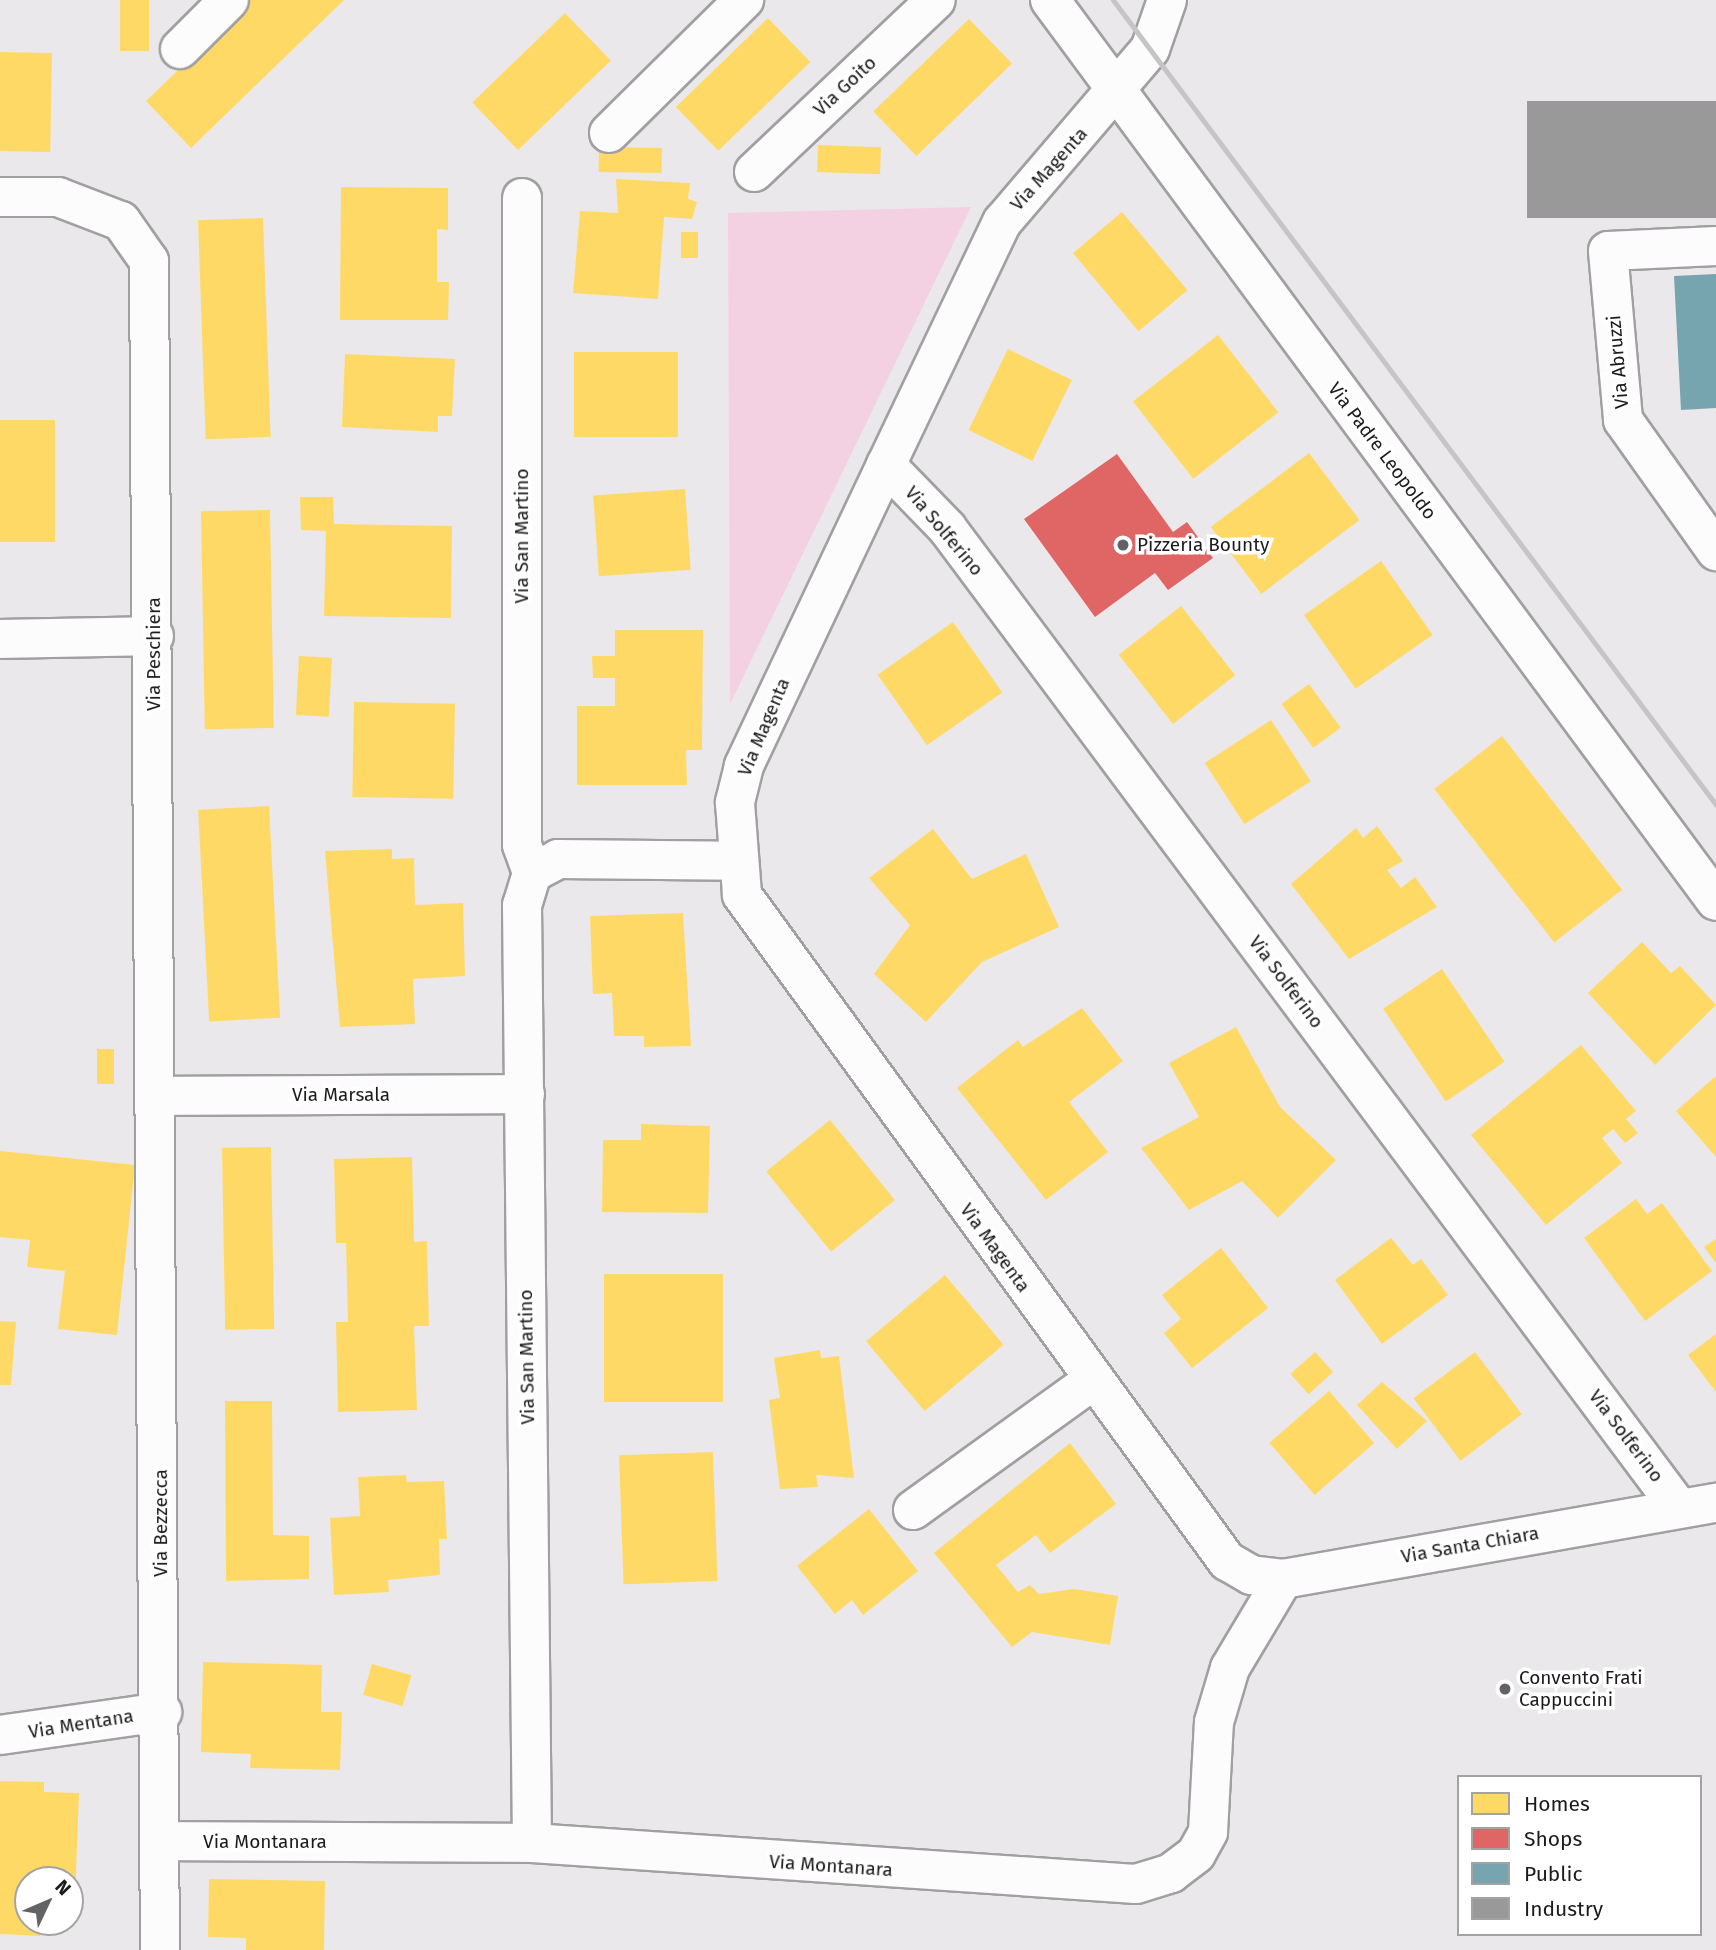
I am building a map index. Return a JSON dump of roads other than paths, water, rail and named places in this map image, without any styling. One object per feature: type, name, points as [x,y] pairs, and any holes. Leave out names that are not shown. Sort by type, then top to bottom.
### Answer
[{"type":"street","points":[[180,48],[229,0]]},
{"type":"street","points":[[609,133],[744,0]]},
{"type":"street","name":"Via Goito","points":[[754,172],[936,0]]},
{"type":"street","name":"Via Padre Leopoldo","points":[[1050,0],[1716,901]]},
{"type":"street","name":"Via Magenta","points":[[1167,0],[1150,49],[1117,93],[1002,222],[744,766],[735,803],[735,861],[753,917],[1227,1561]]},
{"type":"street","name":"Via Peschiera","points":[[0,197],[58,197],[121,221],[149,261],[158,1096]]},
{"type":"street","name":"Via San Martino","points":[[522,198],[522,845],[532,873],[522,905],[532,1843]]},
{"type":"street","name":"Via Abruzzi","points":[[1716,246],[1608,251],[1623,420],[1716,551]]},
{"type":"street","name":"Via Solferino","points":[[886,465],[955,539],[1678,1507]]},
{"type":"street","points":[[0,639],[155,636]]},
{"type":"street","points":[[532,873],[558,859],[735,861]]},
{"type":"street","name":"Via Marsala","points":[[158,1096],[525,1094]]},
{"type":"street","name":"Via Bezzecca","points":[[158,1096],[162,1712],[160,1950]]},
{"type":"street","points":[[913,1510],[1093,1381]]},
{"type":"street","name":"Via Santa Chiara","points":[[1227,1561],[1251,1575],[1283,1579],[1678,1507],[1716,1503]]},
{"type":"street","name":"Via Montanara","points":[[162,1841],[532,1843],[1072,1884],[1136,1884],[1171,1874],[1196,1854],[1208,1832],[1214,1721],[1230,1668],[1283,1579]]},
{"type":"street","name":"Via Mentana","points":[[0,1735],[162,1712]]},
{"type":"railway","points":[[1113,0],[1716,805]]},
{"type":"place","name":"Pizzeria Bounty","points":[[1123,545]]},
{"type":"place","name":"Convento Frati Cappuccini","points":[[1505,1689]]}]
